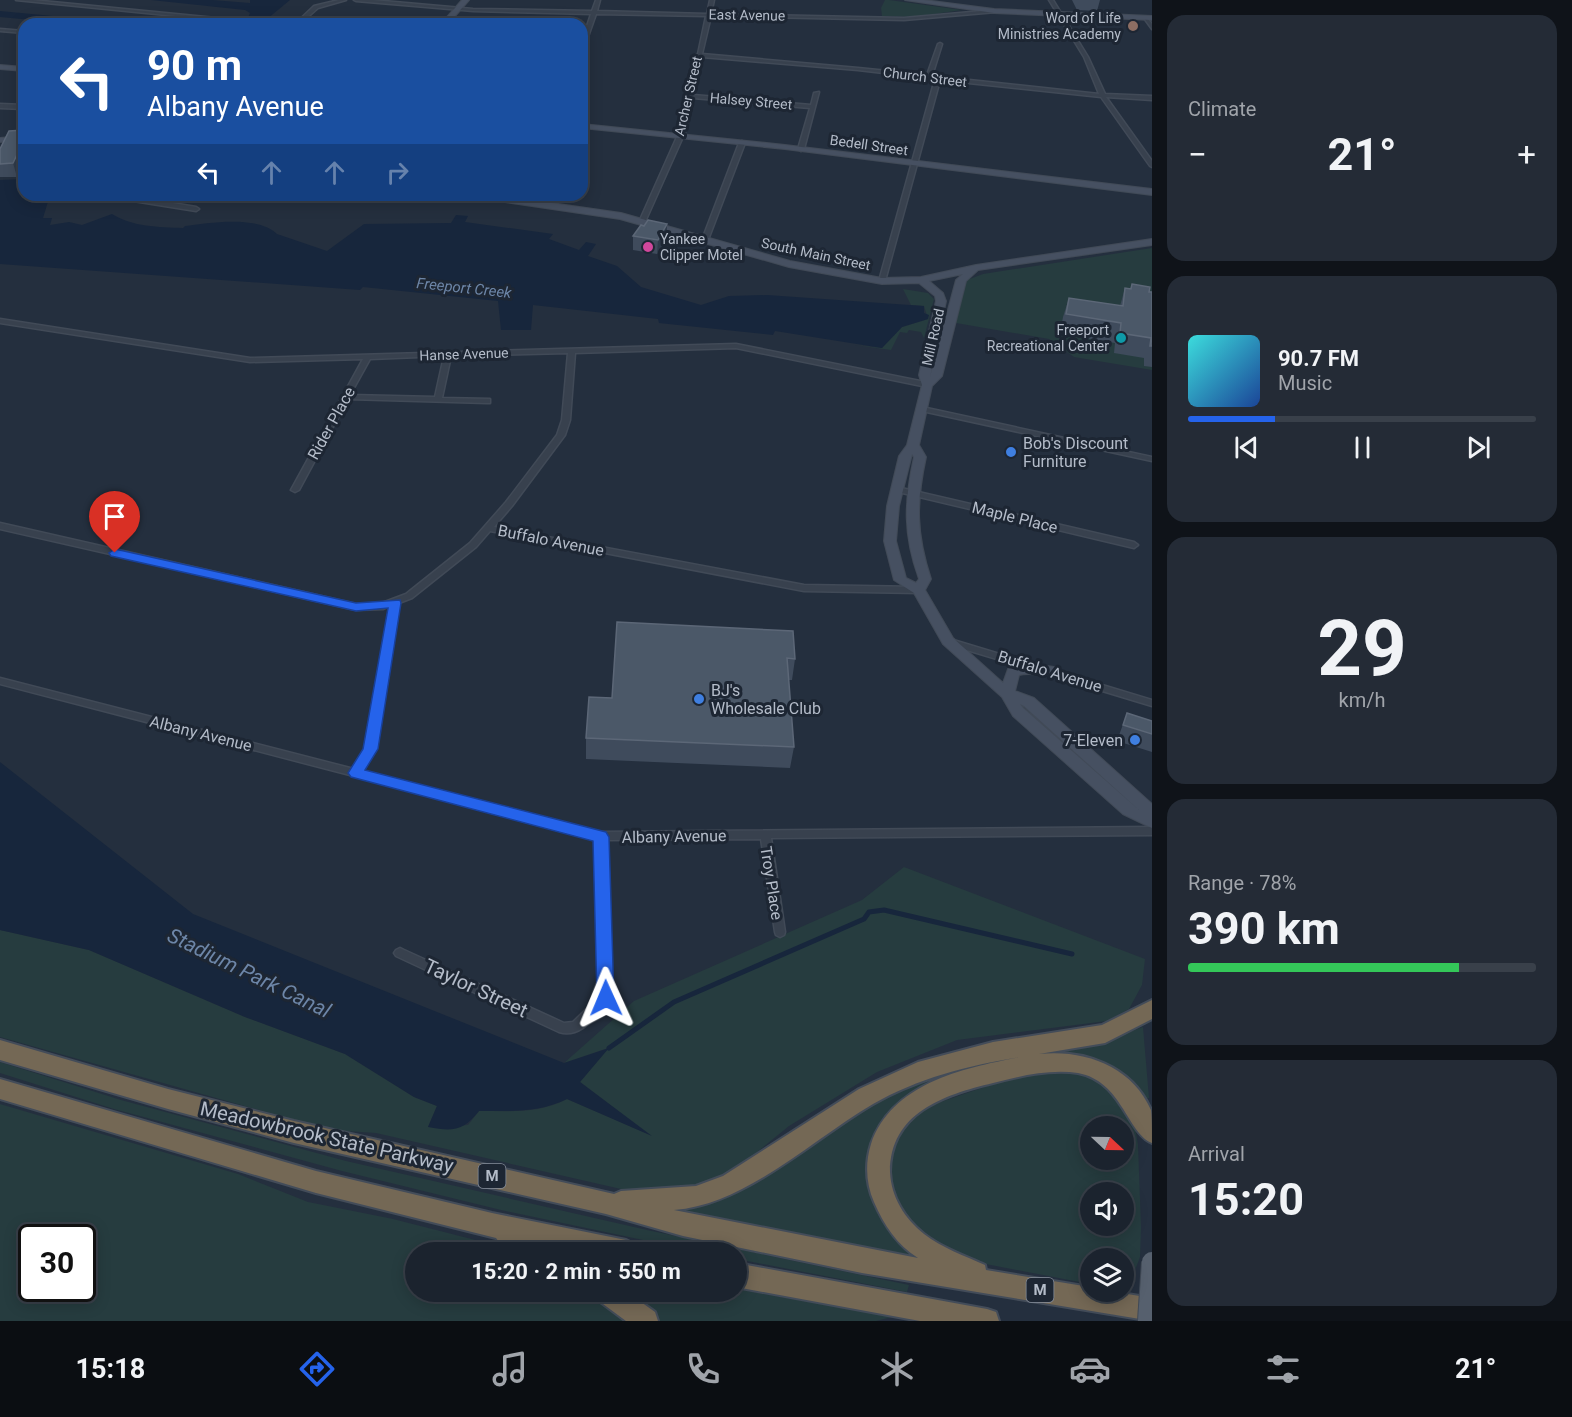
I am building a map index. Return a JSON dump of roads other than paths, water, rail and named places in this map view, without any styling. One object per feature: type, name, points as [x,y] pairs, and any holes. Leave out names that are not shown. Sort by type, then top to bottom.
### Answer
[{"type":"highway","points":[[606,1203],[696,1197],[730,1184],[867,1096],[908,1076],[949,1061],[1105,1034],[1152,1009]]},
{"type":"highway","name":"Meadowbrook State Parkway","points":[[0,1050],[168,1099],[294,1132],[606,1203],[683,1224],[828,1254],[1152,1310]]},
{"type":"highway","points":[[990,1281],[916,1243],[899,1226],[887,1205],[879,1178],[879,1149],[885,1131],[899,1113],[917,1101],[956,1083],[982,1075],[1027,1065],[1070,1062],[1090,1067],[1114,1080],[1127,1091],[1152,1132]]},
{"type":"highway","points":[[0,1089],[316,1182],[492,1225],[576,1242]]},
{"type":"highway","points":[[492,1225],[523,1242]]},
{"type":"highway","points":[[747,1277],[987,1321]]},
{"type":"highway","points":[[621,1302],[646,1321]]},
{"type":"main road","points":[[450,18],[466,0]]},
{"type":"main road","points":[[908,0],[994,11],[1149,18]]},
{"type":"main road","points":[[0,67],[18,68]]},
{"type":"main road","name":"Bedell Street","points":[[588,127],[801,149],[1152,192]]},
{"type":"main road","points":[[0,140],[18,138]]},
{"type":"main road","name":"South Main Street","points":[[542,201],[642,222],[789,264],[882,280],[921,280],[976,268],[1152,242]]},
{"type":"main road","name":"Mill Road","points":[[927,385],[937,376],[961,280],[976,268]]},
{"type":"main road","name":"Mill Road","points":[[921,280],[936,283],[950,293],[952,313]]},
{"type":"main road","name":"Mill Road","points":[[921,280],[940,295],[941,301],[924,375],[927,385],[922,409],[913,445],[905,456],[897,489],[890,541],[900,580],[919,590],[948,641],[1007,694],[1018,712],[1133,814],[1152,822]]},
{"type":"main road","name":"Mill Road","points":[[913,445],[920,457],[912,492],[910,530],[917,560],[925,579],[919,590]]},
{"type":"main road","points":[[1007,694],[1013,672],[1025,668],[1048,670]]},
{"type":"main road","name":"Mill Road","points":[[1007,694],[1029,702],[1152,813]]},
{"type":"main road","points":[[1148,1321],[1152,1262]]},
{"type":"street","points":[[18,0],[206,18]]},
{"type":"street","points":[[303,18],[316,7],[344,0]]},
{"type":"street","name":"East Avenue","points":[[357,0],[458,9],[904,19],[994,11]]},
{"type":"street","points":[[588,30],[598,0]]},
{"type":"street","name":"Archer Street","points":[[642,222],[680,136],[712,0]]},
{"type":"street","points":[[1051,0],[1086,57],[1103,96],[1152,165]]},
{"type":"street","points":[[1149,18],[1152,28]]},
{"type":"street","points":[[0,30],[18,32]]},
{"type":"street","points":[[929,77],[940,44]]},
{"type":"street","name":"Church Street","points":[[698,55],[1103,96],[1152,98]]},
{"type":"street","points":[[882,280],[938,78]]},
{"type":"street","points":[[801,149],[817,93]]},
{"type":"street","name":"Halsey Street","points":[[690,96],[813,107]]},
{"type":"street","points":[[0,106],[18,107]]},
{"type":"street","points":[[705,240],[742,143]]},
{"type":"street","points":[[150,201],[196,208]]},
{"type":"street","name":"Hanse Avenue","points":[[0,321],[232,359],[736,346],[927,385]]},
{"type":"street","points":[[488,528],[561,435],[566,420],[572,350]]},
{"type":"street","points":[[438,400],[448,354]]},
{"type":"street","name":"Rider Place","points":[[295,490],[368,357]]},
{"type":"street","points":[[345,397],[487,401]]},
{"type":"street","points":[[922,409],[1152,459]]},
{"type":"street","name":"Maple Place","points":[[897,489],[1134,545]]},
{"type":"street","name":"Buffalo Avenue","points":[[0,526],[356,607],[395,603],[409,596],[473,545],[488,528],[804,588],[919,590]]},
{"type":"street","points":[[356,773],[371,749],[395,603]]},
{"type":"street","name":"Buffalo Avenue","points":[[948,641],[1152,703]]},
{"type":"street","name":"Albany Avenue","points":[[0,681],[601,837],[1152,831]]},
{"type":"street","name":"Troy Place","points":[[765,834],[780,932]]},
{"type":"street","name":"Taylor Street","points":[[400,953],[563,1028],[576,1027],[606,998],[601,837]]},
{"type":"water","points":[[151,0],[212,0],[250,3],[250,0],[290,0],[268,18],[248,18],[250,13],[245,10]]},
{"type":"water","points":[[0,11],[74,18],[18,19],[0,17]]},
{"type":"water","name":"Freeport Creek","points":[[18,179],[18,201],[48,201],[43,218],[52,218],[50,225],[69,222],[82,225],[112,214],[128,222],[164,227],[183,228],[207,223],[246,222],[258,224],[277,234],[327,251],[364,224],[451,223],[456,215],[468,216],[465,222],[553,234],[549,239],[579,250],[586,242],[596,244],[588,256],[617,266],[641,287],[701,305],[729,296],[767,295],[924,306],[924,313],[929,315],[928,319],[902,327],[882,348],[775,331],[773,335],[659,323],[658,319],[533,305],[531,330],[501,330],[498,301],[363,287],[360,290],[0,264],[0,180]]},
{"type":"water","name":"Stadium Park Canal","points":[[0,762],[193,914],[564,1063],[609,1048],[580,1082],[652,1136],[567,1099],[535,1109],[479,1111],[468,1123],[457,1128],[428,1127],[437,1106],[414,1097],[345,1054],[245,1017],[89,950],[0,930]]},
{"type":"waterway","points":[[609,1048],[674,1002],[864,919],[869,912],[884,910],[1072,954]]},
{"type":"place","name":"Word of Life Ministries Academy","points":[[1133,26]]},
{"type":"place","name":"Yankee Clipper Motel","points":[[648,247]]},
{"type":"place","name":"Freeport Recreational Center","points":[[1121,338]]},
{"type":"place","name":"Bob's Discount Furniture","points":[[1011,452]]},
{"type":"place","name":"BJ's Wholesale Club","points":[[699,699]]},
{"type":"place","name":"7-Eleven","points":[[1135,740]]}]
